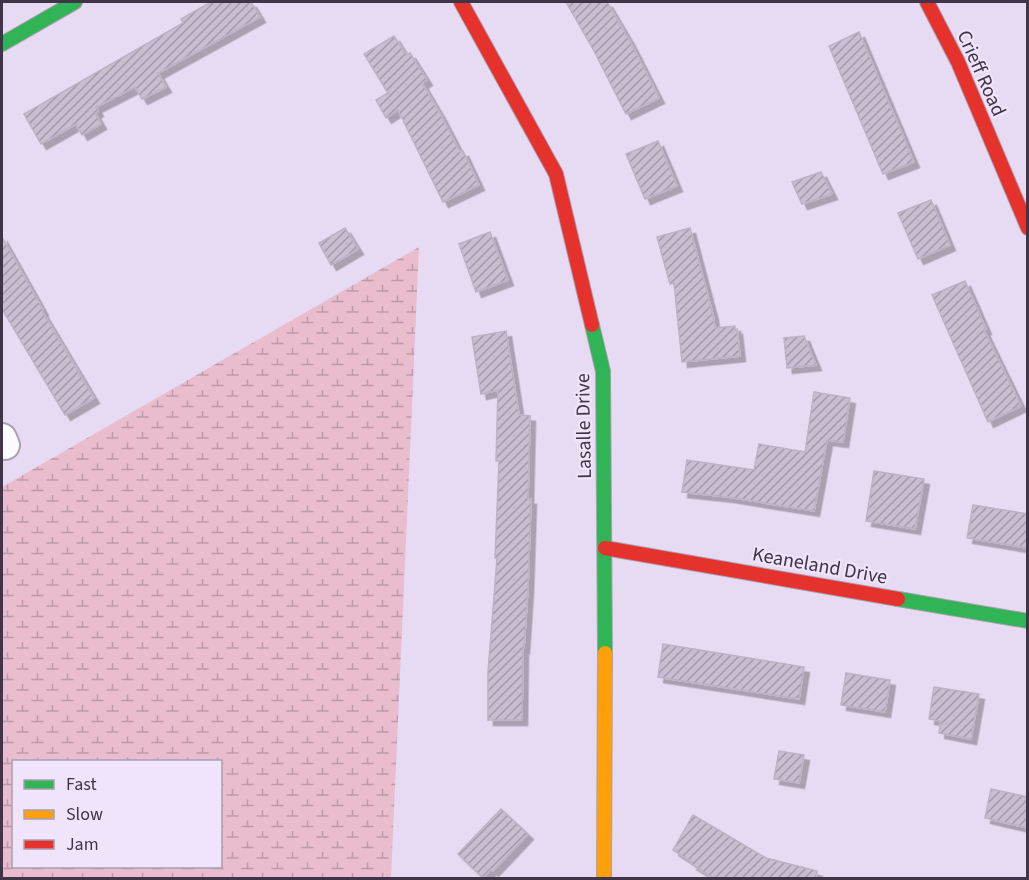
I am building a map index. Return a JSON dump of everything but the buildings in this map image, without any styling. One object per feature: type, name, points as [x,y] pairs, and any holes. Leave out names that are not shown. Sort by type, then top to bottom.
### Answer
[{"type":"street","points":[[2,44],[75,2]]},
{"type":"street","name":"Lasalle Drive","points":[[462,2],[556,174],[603,371],[604,879]]},
{"type":"street","name":"Crieff Road","points":[[927,2],[958,62],[1028,228]]},
{"type":"street","name":"Keaneland Drive","points":[[605,548],[1028,621]]},
{"type":"green space","points":[[419,247],[391,878],[2,878],[2,487]]},
{"type":"traffic: fast","points":[[2,44],[75,2]]},
{"type":"traffic: fast","points":[[592,325],[603,371],[605,653]]},
{"type":"traffic: fast","points":[[898,599],[1028,621]]},
{"type":"traffic: slow","points":[[604,878],[605,653]]},
{"type":"traffic: jam","points":[[461,2],[556,174],[592,325]]},
{"type":"traffic: jam","points":[[927,2],[958,62],[1028,228]]},
{"type":"traffic: jam","points":[[605,548],[898,599]]}]
